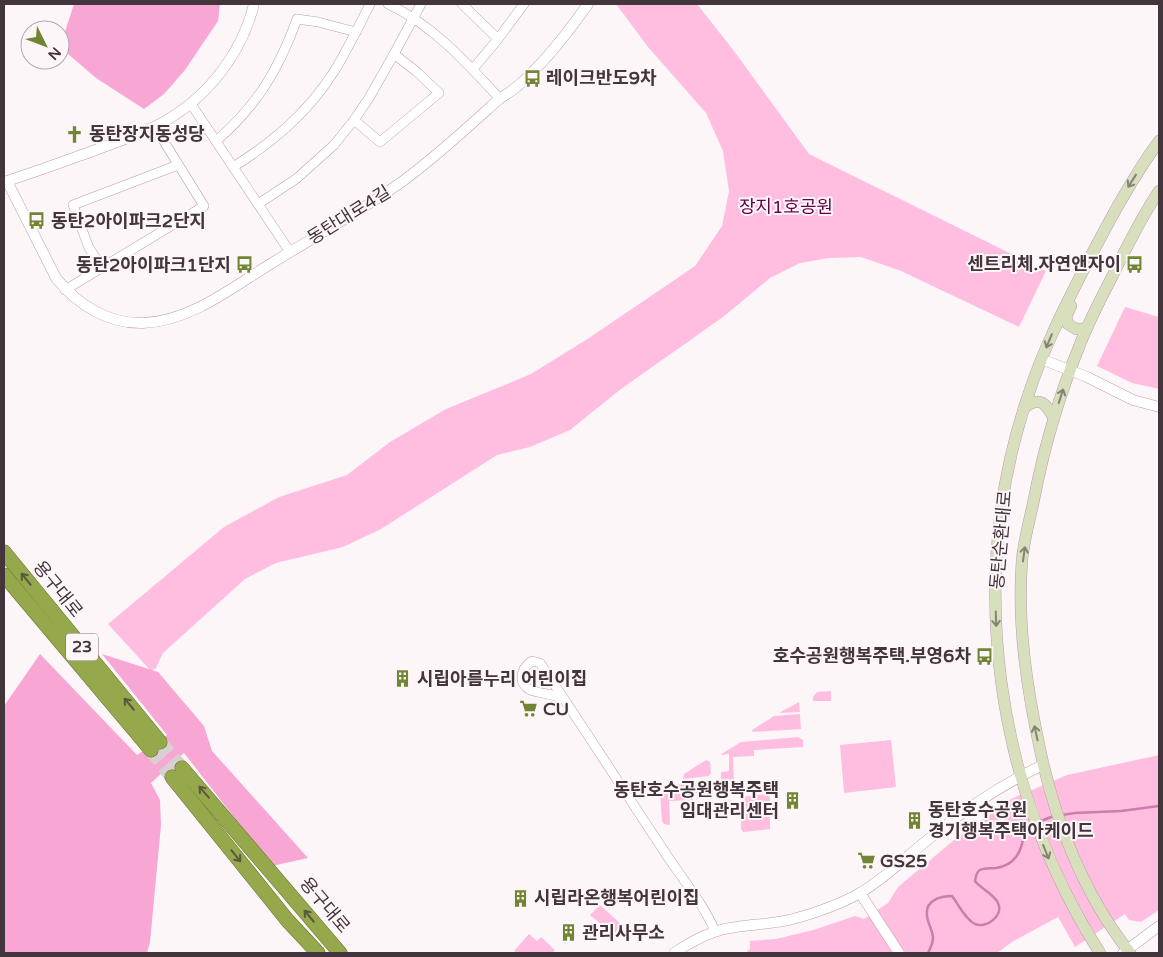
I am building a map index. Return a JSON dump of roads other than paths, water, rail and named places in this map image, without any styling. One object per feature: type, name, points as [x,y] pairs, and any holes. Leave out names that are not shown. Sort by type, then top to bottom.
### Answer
[{"type":"highway","name":"용구대로","points":[[4,552],[156,746],[4,575]]},
{"type":"highway","name":"용구대로","points":[[318,953],[288,921],[177,772],[340,953]]},
{"type":"main road","name":"동탄순환대로","points":[[1097,948],[1064,892],[1049,859],[1019,776],[1001,686],[996,602],[998,549],[1013,448],[1024,408],[1041,359],[1057,323],[1123,195],[1159,141]]},
{"type":"main road","name":"동탄순환대로","points":[[1127,952],[1112,930],[1079,869],[1051,798],[1029,698],[1022,643],[1022,558],[1040,466],[1070,370],[1086,330],[1119,262],[1159,191]]},
{"type":"main road","points":[[1079,280],[1066,317],[1068,324],[1076,329],[1086,330]]},
{"type":"main road","points":[[1024,408],[1031,402],[1037,401],[1048,408],[1054,418]]},
{"type":"street","points":[[5,178],[154,127],[191,104],[206,89],[233,54],[251,17],[254,4]]},
{"type":"street","points":[[233,167],[266,145],[301,114],[332,75],[370,4]]},
{"type":"street","points":[[388,4],[414,18],[446,43],[500,99]]},
{"type":"street","points":[[258,204],[296,179],[334,145],[369,98],[421,4]]},
{"type":"street","points":[[473,69],[524,4]]},
{"type":"street","name":"동탄대로4길","points":[[5,178],[47,263],[65,290],[79,302],[107,317],[123,321],[143,323],[183,315],[290,252],[403,181],[448,146],[500,99],[514,90],[574,24],[588,4]]},
{"type":"street","points":[[466,5],[498,39]]},
{"type":"street","points":[[216,141],[245,114],[269,81],[286,50],[297,19],[318,22],[356,32]]},
{"type":"street","points":[[354,120],[380,142],[439,93],[394,54]]},
{"type":"street","points":[[191,104],[290,252]]},
{"type":"street","points":[[65,290],[204,206],[154,127]]},
{"type":"street","points":[[102,267],[89,248],[73,205],[178,165]]},
{"type":"street","points":[[1041,359],[1070,370],[1133,400],[1159,407]]},
{"type":"street","points":[[564,699],[531,690],[521,679],[523,669],[532,661],[540,663],[564,699],[709,918],[715,931]]},
{"type":"street","points":[[674,953],[715,931],[792,920],[830,907],[860,893],[892,871],[961,814],[993,791],[1043,765]]},
{"type":"street","points":[[860,893],[899,953]]},
{"type":"street","points":[[1127,952],[1159,926]]},
{"type":"waterway","points":[[1062,815],[1159,806]]},
{"type":"waterway","points":[[1038,822],[1054,816]]},
{"type":"waterway","points":[[928,953],[933,938],[927,918],[927,910],[931,902],[943,897],[952,896],[965,915],[975,924],[984,925],[997,916],[999,912],[998,903],[994,897],[975,881],[977,873],[982,869],[996,868],[1013,861],[1019,852],[1024,833],[1033,824]]},
{"type":"tunnel","points":[[160,742],[182,768]]},
{"type":"tunnel","points":[[151,750],[172,777]]},
{"type":"place","name":"레이크반도9차","points":[[532,78]]},
{"type":"place","name":"동탄장지동성당","points":[[75,134]]},
{"type":"place","name":"동탄2아이파크2단지","points":[[37,221]]},
{"type":"place","name":"센트리체.자연앤자이","points":[[1135,264]]},
{"type":"place","name":"동탄2아이파크1단지","points":[[245,265]]},
{"type":"place","name":"호수공원행복주택.부영6차","points":[[985,656]]},
{"type":"place","name":"시립아름누리 어린이집","points":[[403,679]]},
{"type":"place","name":"CU","points":[[529,709]]},
{"type":"place","name":"동탄호수공원행복주택 임대관리센터","points":[[793,800]]},
{"type":"place","name":"동탄호수공원 경기행복주택아케이드","points":[[914,820]]},
{"type":"place","name":"GS25","points":[[866,861]]},
{"type":"place","name":"시립라온행복어린이집","points":[[520,898]]},
{"type":"place","name":"관리사무소","points":[[568,933]]},
{"type":"park label","name":"장지1호공원","points":[[786,207]]}]
